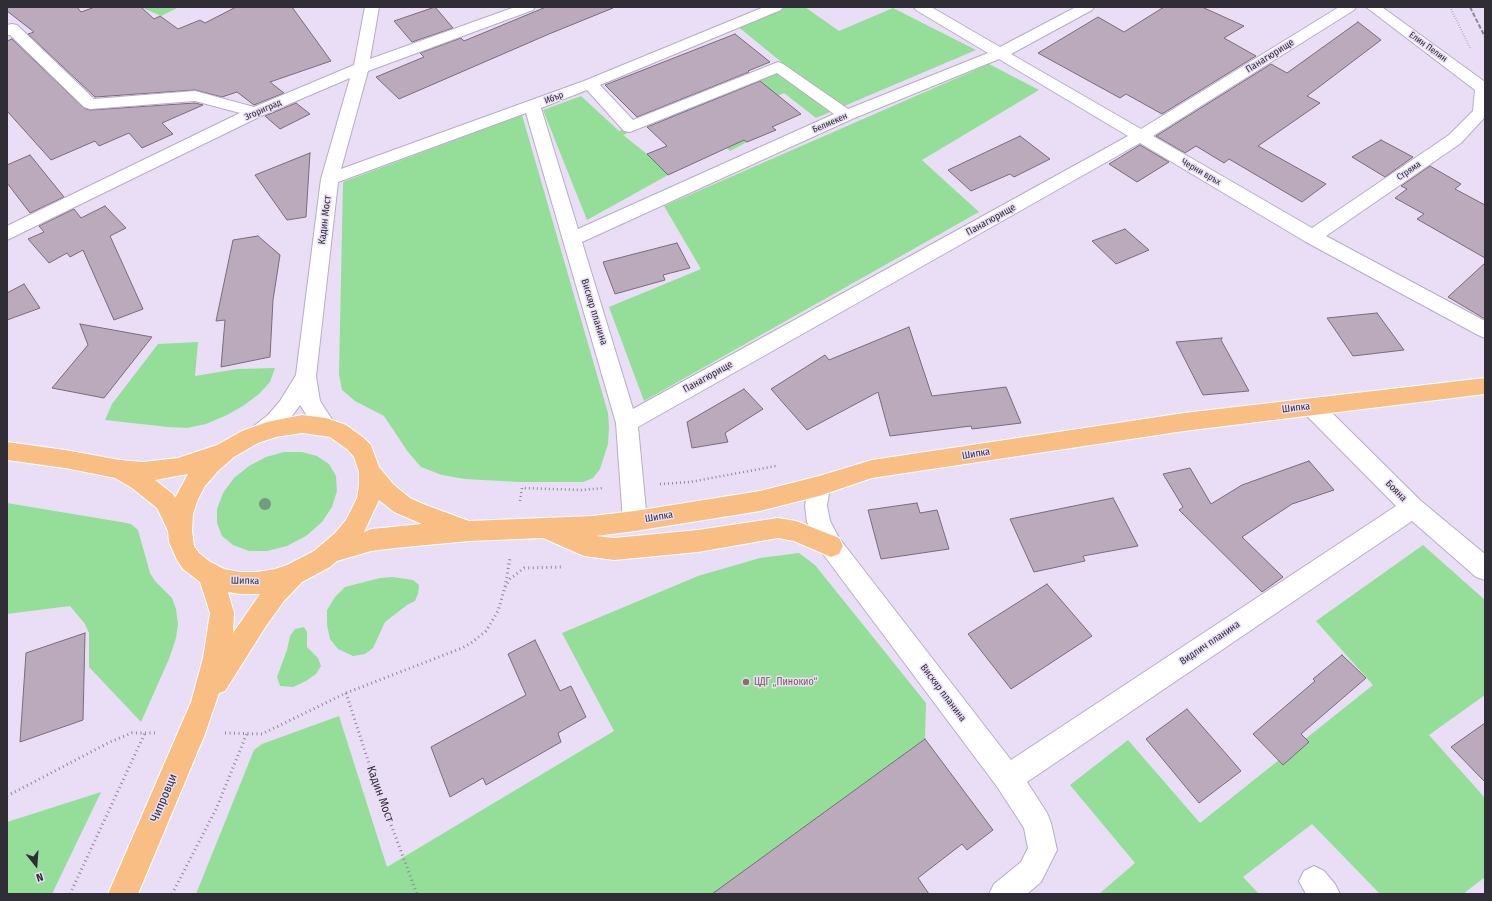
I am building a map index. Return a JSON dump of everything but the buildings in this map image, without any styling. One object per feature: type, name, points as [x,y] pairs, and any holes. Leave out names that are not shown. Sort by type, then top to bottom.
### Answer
[{"type":"main road","name":"Шипка","points":[[330,552],[371,540],[469,531],[592,526],[635,521],[760,501],[819,486],[872,469],[1176,423],[1485,386]]},
{"type":"main road","name":"Шипка","points":[[7,451],[65,459],[120,470],[143,472],[178,467],[197,462],[226,450],[262,432],[289,425],[314,425],[326,427],[338,431],[356,444],[363,452],[370,472],[385,491],[402,505],[416,512],[469,531]]},
{"type":"main road","name":"Шипка","points":[[226,450],[210,464],[193,485],[187,497],[181,514],[181,542],[191,561],[200,569],[210,575],[224,580],[240,583],[257,583],[275,580],[293,574],[313,564],[330,552],[344,540],[362,513],[368,499],[370,472]]},
{"type":"main road","name":"Шипка","points":[[120,470],[140,481],[165,501],[180,531]]},
{"type":"main road","points":[[546,528],[584,546],[614,549],[698,541],[778,528],[796,531],[831,546]]},
{"type":"main road","name":"Чипровци","points":[[204,702],[257,618],[275,593],[293,574]]},
{"type":"main road","name":"Чипровци","points":[[124,894],[192,734],[204,702],[216,658],[222,613],[210,575]]},
{"type":"street","name":"Кадин Мост","points":[[326,427],[310,403],[306,376],[330,179],[361,68],[372,7]]},
{"type":"street","name":"Згориград","points":[[7,234],[255,112],[361,68],[528,7]]},
{"type":"street","name":"Ибър","points":[[330,179],[590,84],[776,7]]},
{"type":"street","name":"Черни връх","points":[[921,7],[1312,237],[1485,330]]},
{"type":"street","name":"Белмекен","points":[[572,239],[846,115],[999,54],[1087,7]]},
{"type":"street","name":"Панагюрище","points":[[627,423],[1141,136],[1349,7]]},
{"type":"street","name":"Елин Пелин","points":[[1373,7],[1483,88]]},
{"type":"street","points":[[7,31],[12,28],[90,104],[195,96],[255,112]]},
{"type":"street","points":[[590,84],[630,127],[778,67],[846,115]]},
{"type":"street","name":"Стряма","points":[[1312,237],[1456,139],[1481,112],[1483,88]]},
{"type":"street","name":"Вискяр планина","points":[[532,106],[627,423],[635,521]]},
{"type":"street","name":"Кадин Мост","points":[[262,432],[276,421],[288,407],[306,376]]},
{"type":"street","name":"Бояна","points":[[1312,407],[1413,508],[1485,569]]},
{"type":"street","name":"Вискяр планина","points":[[819,486],[816,506],[819,522],[831,546],[1008,778],[1037,823],[1043,850],[1031,872],[1004,894]]},
{"type":"street","name":"Видлич планина","points":[[1008,778],[1413,508]]},
{"type":"path","points":[[1450,7],[1471,49]]},
{"type":"path","points":[[522,488],[583,490],[690,482],[779,466]]},
{"type":"path","points":[[7,796],[110,742],[132,734],[146,732],[192,734],[262,734],[346,694],[462,648],[479,637],[494,621],[505,587]]},
{"type":"path","name":"Кадин Мост","points":[[346,694],[375,782],[417,894]]},
{"type":"path","points":[[70,894],[146,732]]},
{"type":"path","points":[[172,894],[217,808],[247,733]]},
{"type":"green space","points":[[141,7],[179,7],[161,16]]},
{"type":"green space","points":[[787,7],[805,7],[839,31],[893,8],[976,50],[816,118],[784,93],[724,122],[747,142],[730,151],[719,140],[677,129],[667,117],[623,135],[647,154],[668,175],[587,220],[543,110],[581,96],[619,131],[785,65],[736,25]]},
{"type":"green space","points":[[989,64],[1039,90],[922,160],[979,212],[644,401],[609,307],[701,269],[664,206]]},
{"type":"green space","points":[[522,115],[608,413],[608,444],[600,469],[593,478],[583,482],[518,482],[465,479],[442,475],[421,467],[408,452],[384,416],[355,401],[342,390],[339,374],[343,182]]},
{"type":"green space","points":[[198,342],[195,376],[237,369],[275,368],[270,382],[259,394],[243,406],[206,424],[187,428],[105,420],[112,404],[158,344]]},
{"type":"green space","points":[[284,452],[302,452],[317,456],[329,464],[336,476],[337,491],[332,507],[322,522],[306,536],[287,546],[267,551],[249,551],[233,545],[222,536],[217,523],[217,509],[223,493],[234,478],[249,466],[266,457]]},
{"type":"green space","points":[[7,503],[131,524],[138,530],[150,573],[155,581],[172,598],[176,609],[178,624],[176,638],[169,659],[141,722],[89,667],[89,633],[85,624],[70,606],[7,614]]},
{"type":"green space","points":[[1423,545],[1485,600],[1485,695],[1429,735],[1485,798],[1485,877],[1463,894],[1380,894],[1312,824],[1243,877],[1259,894],[1099,894],[1135,863],[1070,785],[1128,740],[1200,823],[1373,685],[1316,621]]},
{"type":"green space","points":[[799,553],[815,565],[926,703],[925,739],[714,894],[196,894],[254,750],[262,744],[339,716],[387,867],[614,731],[562,633],[698,576],[760,558]]},
{"type":"green space","points":[[393,577],[413,580],[419,585],[418,594],[415,601],[407,605],[385,622],[373,648],[365,654],[353,656],[338,649],[330,639],[327,625],[327,610],[335,597],[345,587],[380,578]]},
{"type":"green space","points":[[304,627],[307,632],[307,647],[318,658],[321,666],[316,674],[306,681],[293,687],[280,686],[277,677],[287,650],[290,636],[295,629]]},
{"type":"green space","points":[[101,792],[52,894],[7,894],[7,822]]},
{"type":"railway","points":[[1470,7],[1485,37]]},
{"type":"place","name":"ЦДГ „Пинокио“","points":[[746,682]]}]
